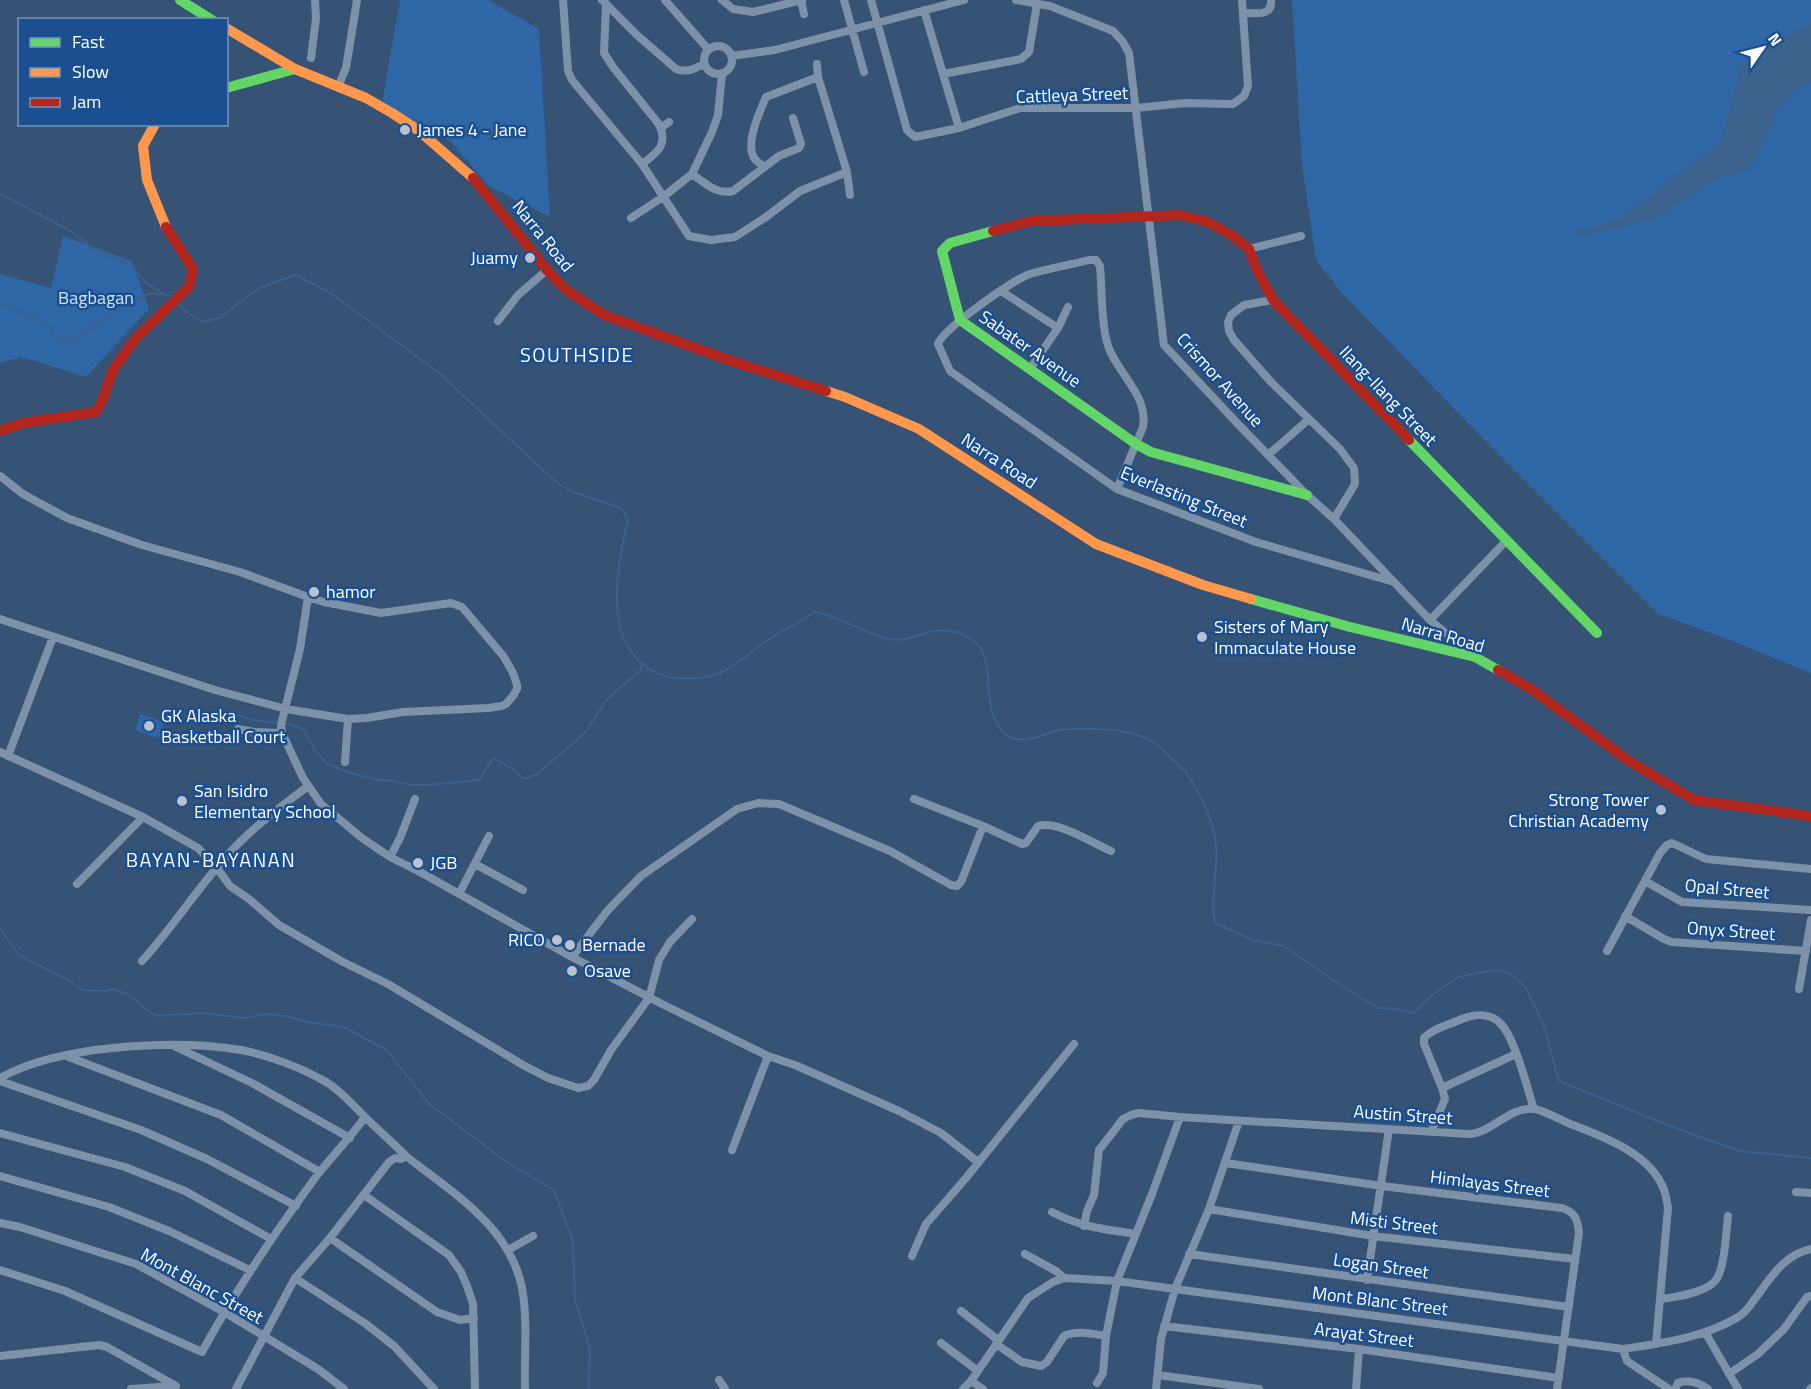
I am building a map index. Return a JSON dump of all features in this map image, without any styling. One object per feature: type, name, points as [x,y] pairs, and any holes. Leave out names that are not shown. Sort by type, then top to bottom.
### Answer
[{"type":"street","points":[[180,0],[209,18]]},
{"type":"street","points":[[311,58],[315,39],[315,0]]},
{"type":"street","points":[[338,87],[346,68],[357,0]]},
{"type":"street","points":[[563,0],[568,71],[572,80],[642,164],[689,236],[711,240],[735,237],[800,191],[847,172]]},
{"type":"street","points":[[665,0],[708,49]]},
{"type":"street","points":[[722,0],[733,9],[753,12],[802,0],[804,14]]},
{"type":"street","points":[[844,0],[864,72]]},
{"type":"street","name":"Cattleya Street","points":[[871,0],[908,130],[915,137],[959,128],[1020,108],[1136,108],[1185,103],[1233,104],[1244,96],[1248,86],[1242,0]]},
{"type":"street","points":[[731,56],[775,50],[964,0]]},
{"type":"street","name":"Crismor Avenue","points":[[1016,0],[1037,4],[1051,3],[1113,31],[1129,53],[1164,345],[1430,620],[1475,657]]},
{"type":"street","points":[[1243,13],[1264,13],[1272,6],[1271,0]]},
{"type":"street","points":[[604,2],[604,52],[613,67],[658,123],[663,133],[663,144],[654,156],[642,164]]},
{"type":"street","points":[[604,2],[676,69],[692,70],[704,64]]},
{"type":"street","points":[[943,74],[1021,59],[1026,56],[1029,52],[1037,4]]},
{"type":"street","points":[[924,10],[959,128]]},
{"type":"street","name":"Narra Road","points":[[228,29],[295,69],[366,98],[392,112],[441,148],[472,176],[547,270],[565,289],[603,315],[737,363],[845,397],[919,429],[1096,543],[1203,585],[1350,627],[1475,657],[1531,689],[1629,761],[1694,800],[1811,816]]},
{"type":"street","points":[[714,46],[721,46],[728,50],[731,56],[731,65],[722,74],[709,72],[704,64],[704,56],[708,49],[714,46]]},
{"type":"street","points":[[817,63],[847,172],[850,195]]},
{"type":"street","points":[[228,87],[295,69]]},
{"type":"street","points":[[632,218],[663,198],[692,174],[718,115],[722,74]]},
{"type":"street","points":[[765,167],[753,157],[751,146],[755,124],[766,97],[819,77]]},
{"type":"street","points":[[692,174],[717,192],[733,191],[779,156],[799,148],[801,144],[793,118]]},
{"type":"street","points":[[661,128],[669,122]]},
{"type":"street","points":[[0,431],[23,423],[96,412],[113,370],[135,338],[162,315],[189,287],[193,269],[164,224],[147,180],[143,147],[154,126]]},
{"type":"street","points":[[1148,216],[1180,215],[1208,222],[1233,236],[1249,249],[1301,236]]},
{"type":"street","name":"Sabater Avenue","points":[[1148,216],[1031,221],[950,243],[942,251],[960,320],[1151,452],[1307,495]]},
{"type":"street","name":"Ilang-Ilang Street","points":[[1249,249],[1273,300],[1597,633]]},
{"type":"street","points":[[960,320],[1028,274],[1096,260],[1100,266],[1103,320],[1109,351],[1143,405],[1145,417],[1137,444],[1117,489]]},
{"type":"street","points":[[498,321],[524,289],[547,270]]},
{"type":"street","points":[[1001,291],[1058,328]]},
{"type":"street","points":[[1273,300],[1244,305],[1231,315],[1228,322],[1229,331],[1234,340],[1271,382],[1340,449],[1354,468],[1355,484],[1334,519]]},
{"type":"street","points":[[1030,369],[1058,328],[1068,307]]},
{"type":"street","name":"Everlasting Street","points":[[960,320],[940,339],[938,344],[950,371],[1117,489],[1256,542],[1394,582]]},
{"type":"street","points":[[1268,455],[1309,419]]},
{"type":"street","points":[[0,476],[24,494],[67,518],[142,545],[240,572],[324,602],[381,613],[451,603],[458,604],[504,657],[517,685],[513,696],[502,706],[438,712],[403,712],[348,719],[286,709],[215,690],[0,619]]},
{"type":"street","points":[[1430,620],[1506,541]]},
{"type":"street","points":[[308,597],[300,649],[282,726],[303,778],[321,804],[342,822],[390,857],[572,957],[649,998],[768,1056],[795,1065],[899,1111],[941,1133],[978,1162]]},
{"type":"street","points":[[53,637],[4,754],[143,817],[198,848],[230,886],[279,925],[343,962],[388,984],[523,1065],[562,1084],[578,1088],[588,1086],[594,1080],[611,1050],[649,998],[659,960],[670,942],[692,919]]},
{"type":"street","points":[[345,762],[348,719]]},
{"type":"street","points":[[238,729],[255,732],[282,726]]},
{"type":"street","points":[[142,961],[175,924],[217,868],[256,826],[308,786]]},
{"type":"street","points":[[390,857],[415,799]]},
{"type":"street","points":[[914,799],[1023,844],[1038,826],[1046,824],[1059,827],[1111,851]]},
{"type":"street","points":[[572,957],[608,910],[642,876],[737,808],[758,803],[779,804],[890,851],[951,885],[957,886],[961,882],[983,826]]},
{"type":"street","points":[[77,884],[143,817]]},
{"type":"street","points":[[459,894],[489,836]]},
{"type":"street","points":[[1607,951],[1662,848],[1667,844],[1672,843],[1706,859],[1811,869]]},
{"type":"street","points":[[475,864],[523,890]]},
{"type":"street","name":"Opal Street","points":[[1645,881],[1682,902],[1811,910]]},
{"type":"street","name":"Onyx Street","points":[[1625,916],[1672,942],[1806,951]]},
{"type":"street","points":[[1799,989],[1811,920]]},
{"type":"street","points":[[1431,1132],[1445,1100],[1424,1044],[1424,1038],[1432,1032],[1467,1017],[1475,1015],[1493,1018],[1501,1023],[1507,1032],[1534,1109],[1614,1141],[1636,1156],[1653,1172],[1664,1189],[1668,1208],[1656,1344]]},
{"type":"street","points":[[170,1044],[252,1083],[350,1138]]},
{"type":"street","points":[[0,1080],[17,1069],[65,1055],[170,1044],[242,1050],[290,1064],[327,1082],[406,1156],[474,1209],[493,1229],[508,1250],[518,1276],[524,1302],[525,1389]]},
{"type":"street","points":[[912,1256],[926,1224],[1074,1044]]},
{"type":"street","points":[[1442,1088],[1516,1054]]},
{"type":"street","points":[[65,1055],[221,1115],[320,1172]]},
{"type":"street","points":[[732,1150],[768,1056]]},
{"type":"street","points":[[0,1080],[141,1130],[207,1159],[296,1206]]},
{"type":"street","name":"Austin Street","points":[[1084,1226],[1094,1195],[1099,1150],[1123,1119],[1131,1115],[1139,1113],[1470,1134],[1480,1133],[1518,1112],[1534,1109]]},
{"type":"street","points":[[0,1270],[65,1291],[202,1352],[224,1312],[271,1239],[320,1172],[365,1117]]},
{"type":"street","points":[[1097,1383],[1103,1372],[1106,1336],[1117,1281],[1180,1117]]},
{"type":"street","points":[[1156,1389],[1161,1339],[1175,1289],[1209,1209],[1239,1121]]},
{"type":"street","points":[[1367,1280],[1389,1129]]},
{"type":"street","points":[[0,1133],[125,1167],[185,1191],[271,1239]]},
{"type":"street","points":[[236,1389],[295,1278],[330,1238],[389,1162],[406,1156]]},
{"type":"street","name":"Himlayas Street","points":[[1226,1163],[1568,1210],[1574,1215],[1579,1233],[1557,1389]]},
{"type":"street","points":[[0,1176],[109,1207],[169,1231],[250,1270]]},
{"type":"street","points":[[1796,1192],[1811,1193]]},
{"type":"street","points":[[364,1195],[449,1255],[460,1272],[473,1304],[475,1389]]},
{"type":"street","name":"Misti Street","points":[[1209,1209],[1373,1236],[1575,1259]]},
{"type":"street","points":[[1052,1212],[1084,1226],[1136,1234]]},
{"type":"street","points":[[1661,1299],[1676,1297],[1711,1286],[1717,1279],[1728,1216]]},
{"type":"street","name":"Mont Blanc Street","points":[[0,1223],[20,1227],[136,1264],[224,1312],[318,1369],[344,1389]]},
{"type":"street","points":[[508,1250],[533,1236]]},
{"type":"street","points":[[330,1238],[437,1312],[460,1320],[474,1318]]},
{"type":"street","name":"Mont Blanc Street","points":[[1064,1278],[1117,1281],[1623,1349],[1706,1332],[1739,1317],[1747,1310],[1783,1262],[1796,1254],[1811,1250]]},
{"type":"street","points":[[963,1389],[971,1381],[1028,1298],[1044,1287],[1064,1278],[1025,1254]]},
{"type":"street","name":"Logan Street","points":[[1189,1254],[1569,1307]]},
{"type":"street","points":[[295,1278],[366,1324],[394,1346],[434,1389]]},
{"type":"street","points":[[1730,1374],[1758,1354],[1784,1329],[1807,1297],[1811,1296]]},
{"type":"street","points":[[961,1311],[1022,1362],[1041,1366],[1047,1362],[1067,1334],[1075,1332],[1106,1336]]},
{"type":"street","name":"Arayat Street","points":[[1164,1326],[1359,1349],[1559,1378]]},
{"type":"street","points":[[1706,1332],[1738,1389]]},
{"type":"street","points":[[940,1343],[978,1371]]},
{"type":"street","points":[[0,1356],[99,1345],[107,1347],[176,1386],[131,1389]]},
{"type":"street","points":[[1356,1389],[1359,1349]]},
{"type":"street","points":[[1623,1349],[1627,1361],[1669,1389]]},
{"type":"street","points":[[1158,1375],[1259,1389]]},
{"type":"street","points":[[719,1380],[724,1389]]},
{"type":"street","points":[[971,1381],[982,1389]]},
{"type":"street","points":[[1675,1389],[1678,1383],[1684,1381],[1694,1382],[1708,1389]]},
{"type":"green space","points":[[400,0],[488,0],[539,29],[550,217],[489,186],[451,142],[382,103]]},
{"type":"green space","points":[[1292,0],[1811,0],[1811,673],[1658,614],[1341,292],[1316,260],[1302,165]]},
{"type":"green space","name":"Bagbagan","points":[[63,236],[132,261],[149,309],[86,377],[22,357],[0,363],[0,274],[51,288]]},
{"type":"green space","name":"GK Alaska Basketball Court","points":[[140,714],[164,722],[159,738],[135,730]]},
{"type":"shaded area","points":[[1811,24],[1811,84],[1804,84],[1782,103],[1751,169],[1712,180],[1657,219],[1579,236],[1572,232],[1618,220],[1721,141],[1740,70],[1751,53]]},
{"type":"waterway","points":[[0,194],[69,230],[95,250],[131,265],[146,283],[173,297]]},
{"type":"waterway","points":[[177,302],[186,312],[203,322],[219,318],[259,288],[296,275],[332,294],[438,372],[557,483],[573,492],[621,508],[628,519],[618,574],[618,614],[629,649],[641,663],[653,671],[676,678],[715,675],[815,612],[888,639],[907,639],[939,630],[959,633],[972,639],[980,648],[985,659],[992,709],[996,721],[1007,735],[1024,739],[1072,729],[1125,732],[1155,743],[1185,771],[1206,808],[1215,836],[1213,904],[1215,923],[1253,940],[1284,946],[1378,1008],[1413,1013],[1431,996],[1458,977],[1494,970],[1510,973],[1526,988],[1544,1026],[1559,1081],[1739,1151],[1811,1158]]},
{"type":"waterway","points":[[0,303],[50,327],[57,338],[71,343],[130,302],[149,294],[164,294]]},
{"type":"waterway","points":[[228,711],[252,720],[288,724],[303,729],[315,750],[326,763],[347,772],[374,779],[411,785],[479,780],[493,758],[523,778],[528,778],[537,774],[584,734],[608,698],[640,671],[642,664]]},
{"type":"waterway","points":[[0,928],[19,955],[83,990],[113,989],[130,995],[145,1009],[157,1016],[202,1013],[244,1018],[266,1014],[286,1016],[307,1022],[343,1027],[387,1050],[428,1103],[508,1163],[554,1190],[573,1241],[575,1299],[590,1349],[589,1389]]},
{"type":"traffic: fast","points":[[180,0],[209,18]]},
{"type":"traffic: fast","points":[[228,87],[295,69]]},
{"type":"traffic: fast","points":[[993,231],[950,243],[942,251],[960,320],[1136,444],[1151,452],[1307,495]]},
{"type":"traffic: fast","points":[[1409,440],[1597,633]]},
{"type":"traffic: fast","points":[[1251,599],[1350,627],[1475,657],[1498,670]]},
{"type":"traffic: slow","points":[[228,29],[295,69],[366,98],[392,113],[418,130],[473,178]]},
{"type":"traffic: slow","points":[[154,126],[143,146],[147,180],[166,227]]},
{"type":"traffic: slow","points":[[826,391],[919,429],[1096,544],[1203,585],[1251,599]]},
{"type":"traffic: jam","points":[[473,178],[565,289],[604,315],[737,363],[826,391]]},
{"type":"traffic: jam","points":[[993,231],[1031,221],[1180,215],[1208,222],[1233,236],[1249,249],[1273,300],[1409,440]]},
{"type":"traffic: jam","points":[[0,431],[23,423],[96,412],[113,370],[136,338],[189,287],[193,269],[166,227]]},
{"type":"traffic: jam","points":[[1498,670],[1531,689],[1629,761],[1694,800],[1811,816]]},
{"type":"place","name":"James 4 - Jane","points":[[405,130]]},
{"type":"place","name":"Juamy","points":[[530,258]]},
{"type":"place","name":"hamor","points":[[314,592]]},
{"type":"place","name":"Sisters of Mary Immaculate House","points":[[1202,637]]},
{"type":"place","name":"GK Alaska Basketball Court","points":[[149,726]]},
{"type":"place","name":"San Isidro Elementary School","points":[[182,801]]},
{"type":"place","name":"Strong Tower Christian Academy","points":[[1661,810]]},
{"type":"place","name":"JGB","points":[[418,863]]},
{"type":"place","name":"RICO","points":[[557,940]]},
{"type":"place","name":"Bernade","points":[[570,945]]},
{"type":"place","name":"Osave","points":[[572,971]]},
{"type":"district","name":"SOUTHSIDE","points":[[577,355]]},
{"type":"district","name":"BAYAN-BAYANAN","points":[[211,860]]}]
